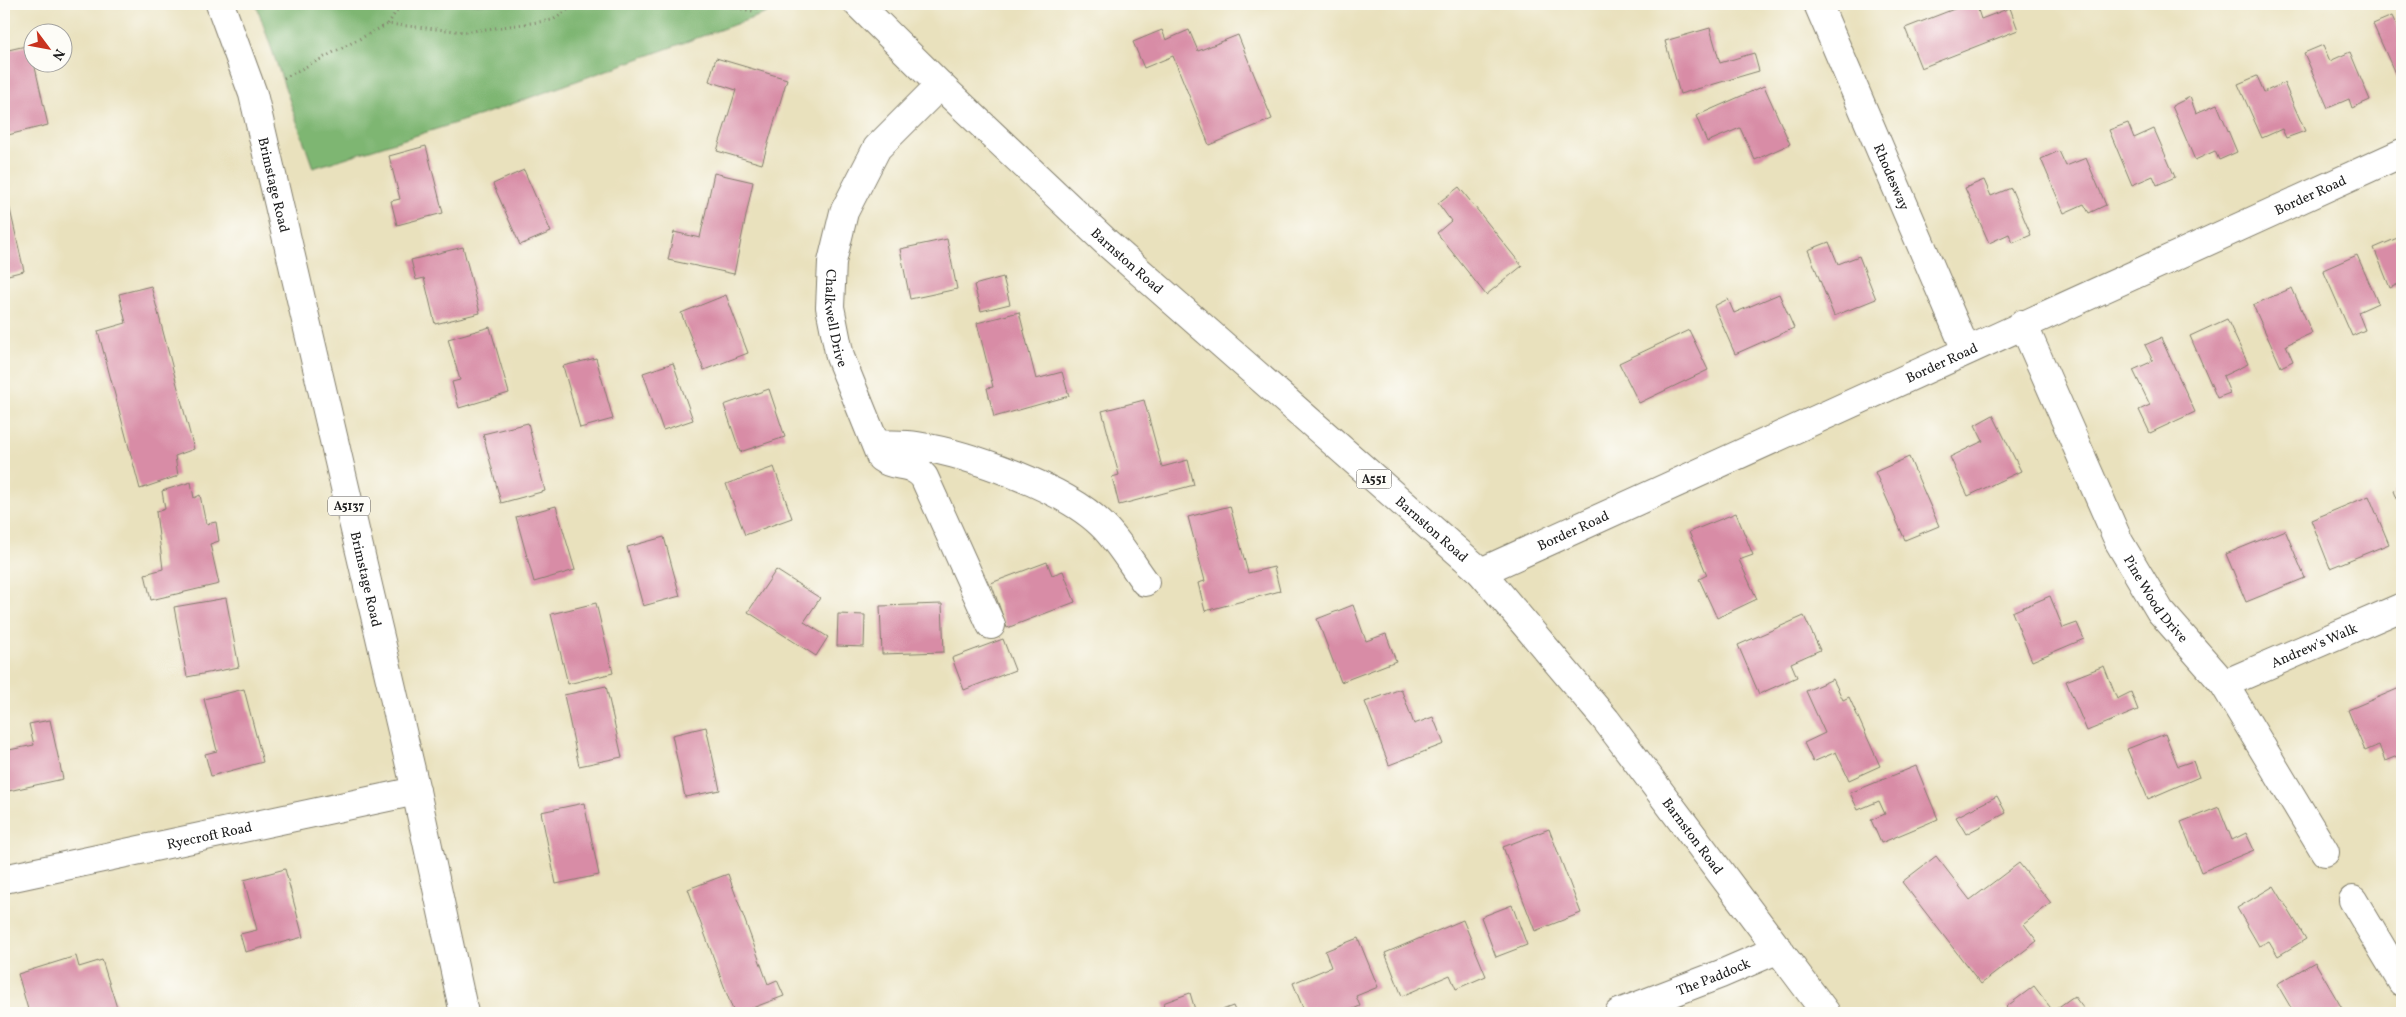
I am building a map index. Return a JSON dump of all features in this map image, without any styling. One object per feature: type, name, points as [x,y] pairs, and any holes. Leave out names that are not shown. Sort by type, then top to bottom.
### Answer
[{"type":"street","name":"Brimstage Road","points":[[220,4],[253,94],[416,791],[464,1013]]},
{"type":"street","name":"Barnston Road","points":[[858,4],[940,86],[1106,242],[1481,572],[1606,720],[1826,1013]]},
{"type":"street","name":"Rhodesway","points":[[1818,4],[1966,350]]},
{"type":"street","name":"Chalkwell Drive","points":[[878,451],[840,357],[830,307],[832,262],[844,212],[877,148],[940,86]]},
{"type":"street","name":"Border Road","points":[[1481,572],[2402,153]]},
{"type":"street","name":"Pine Wood Drive","points":[[2023,324],[2119,542],[2160,611],[2224,684],[2325,852]]},
{"type":"street","points":[[878,451],[916,446],[936,450],[1062,495],[1102,525],[1145,582]]},
{"type":"street","points":[[878,451],[889,462],[907,465],[924,477],[991,625]]},
{"type":"street","name":"Andrew's Walk","points":[[2224,684],[2402,606]]},
{"type":"street","name":"Ryecroft Road","points":[[4,879],[416,791]]},
{"type":"street","points":[[2354,900],[2402,982]]},
{"type":"street","name":"The Paddock","points":[[1620,1013],[1779,948]]},
{"type":"path","points":[[253,94],[388,24],[401,4]]},
{"type":"path","points":[[388,24],[465,32],[553,20],[576,4]]},
{"type":"path","points":[[717,4],[753,11],[761,4]]},
{"type":"green space","points":[[256,4],[792,4],[484,114],[313,168]]},
{"type":"building","points":[[1967,4],[1976,4],[1981,19],[2010,8],[2018,30],[1921,68],[1905,28]]},
{"type":"building","points":[[2392,16],[2399,31],[2402,30],[2402,76],[2397,78],[2373,24]]},
{"type":"building","points":[[1710,28],[1720,63],[1754,53],[1759,71],[1680,94],[1665,41]]},
{"type":"building","points":[[1162,30],[1166,40],[1189,30],[1198,51],[1238,35],[1272,119],[1209,145],[1173,56],[1144,68],[1133,42]]},
{"type":"building","points":[[2323,45],[2330,61],[2350,52],[2370,100],[2352,108],[2349,99],[2328,108],[2304,53]]},
{"type":"building","points":[[22,47],[22,72],[36,72],[48,125],[8,135],[4,114],[4,51]]},
{"type":"building","points":[[716,58],[787,79],[762,164],[717,151],[736,90],[709,81]]},
{"type":"building","points":[[2257,76],[2264,92],[2284,83],[2305,131],[2286,138],[2282,129],[2262,138],[2238,84]]},
{"type":"building","points":[[1764,86],[1790,144],[1755,160],[1740,128],[1707,142],[1696,116]]},
{"type":"building","points":[[2190,97],[2196,113],[2217,104],[2237,152],[2219,160],[2215,151],[2195,160],[2172,106]]},
{"type":"building","points":[[2128,123],[2134,138],[2154,129],[2175,177],[2157,185],[2153,176],[2132,185],[2109,130]]},
{"type":"building","points":[[426,146],[443,213],[397,225],[391,201],[400,199],[389,156]]},
{"type":"building","points":[[2059,151],[2066,166],[2086,158],[2106,205],[2089,213],[2084,204],[2064,213],[2041,159]]},
{"type":"building","points":[[524,170],[551,232],[520,245],[493,184]]},
{"type":"building","points":[[714,173],[753,182],[734,274],[668,260],[674,232],[700,238]]},
{"type":"building","points":[[1984,180],[1991,196],[2011,188],[2031,235],[2013,243],[2009,234],[1989,243],[1965,188]]},
{"type":"building","points":[[4,183],[24,271],[4,276]]},
{"type":"building","points":[[1459,187],[1522,266],[1486,295],[1437,233],[1451,221],[1438,203]]},
{"type":"building","points":[[2402,236],[2402,282],[2390,288],[2374,248]]},
{"type":"building","points":[[947,239],[957,289],[910,299],[900,249]]},
{"type":"building","points":[[1829,242],[1838,264],[1859,256],[1876,299],[1834,316],[1808,250]]},
{"type":"building","points":[[463,247],[480,313],[435,324],[424,278],[416,280],[411,260]]},
{"type":"building","points":[[2357,255],[2378,303],[2358,312],[2365,330],[2352,336],[2323,270]]},
{"type":"building","points":[[1003,277],[1010,304],[981,311],[974,285]]},
{"type":"building","points":[[151,286],[194,449],[175,456],[178,476],[140,489],[98,331],[126,323],[119,294]]},
{"type":"building","points":[[2292,288],[2312,333],[2286,345],[2293,361],[2281,367],[2253,305]]},
{"type":"building","points":[[1779,294],[1794,328],[1735,354],[1714,306],[1728,299],[1734,313]]},
{"type":"building","points":[[726,295],[748,353],[704,370],[681,313]]},
{"type":"building","points":[[1019,312],[1036,379],[1062,372],[1069,396],[994,417],[987,388],[993,387],[977,323]]},
{"type":"building","points":[[2227,319],[2248,364],[2223,376],[2230,393],[2217,398],[2190,336]]},
{"type":"building","points":[[490,327],[509,393],[459,408],[452,382],[460,380],[448,339]]},
{"type":"building","points":[[1689,330],[1708,370],[1639,403],[1619,363]]},
{"type":"building","points":[[2161,338],[2195,412],[2150,433],[2139,410],[2150,405],[2133,370],[2153,361],[2145,345]]},
{"type":"building","points":[[596,358],[613,419],[580,428],[563,366]]},
{"type":"building","points":[[673,363],[693,420],[663,430],[643,373]]},
{"type":"building","points":[[769,389],[785,437],[740,452],[724,405]]},
{"type":"building","points":[[1144,400],[1162,467],[1188,460],[1194,485],[1119,505],[1112,477],[1119,475],[1102,411]]},
{"type":"building","points":[[1993,415],[2021,471],[1968,496],[1950,457],[1983,441],[1975,425]]},
{"type":"building","points":[[528,423],[545,491],[501,503],[483,434]]},
{"type":"building","points":[[1909,457],[1939,526],[1905,540],[1875,472]]},
{"type":"building","points":[[774,467],[792,518],[745,535],[726,484]]},
{"type":"building","points":[[191,482],[194,498],[200,495],[206,524],[216,522],[219,541],[210,544],[219,584],[151,600],[145,574],[163,569],[156,512],[165,509],[162,491]]},
{"type":"building","points":[[2402,488],[2402,511],[2394,491]]},
{"type":"building","points":[[2369,496],[2389,544],[2330,568],[2311,520]]},
{"type":"building","points":[[556,506],[575,570],[534,582],[516,517]]},
{"type":"building","points":[[1230,506],[1248,573],[1274,567],[1280,591],[1205,611],[1198,583],[1205,581],[1188,517]]},
{"type":"building","points":[[1736,513],[1753,555],[1739,560],[1757,599],[1717,618],[1699,579],[1707,575],[1689,532]]},
{"type":"building","points":[[2285,530],[2305,578],[2246,602],[2226,554]]},
{"type":"building","points":[[664,537],[680,596],[643,606],[627,547]]},
{"type":"building","points":[[1047,562],[1052,575],[1063,571],[1075,602],[1007,628],[991,583]]},
{"type":"building","points":[[776,570],[820,598],[804,622],[828,637],[816,656],[748,612]]},
{"type":"building","points":[[2050,596],[2063,628],[2077,623],[2084,639],[2032,661],[2012,612]]},
{"type":"building","points":[[226,598],[239,667],[187,677],[174,607]]},
{"type":"building","points":[[596,603],[613,673],[568,684],[551,614]]},
{"type":"building","points":[[942,604],[944,652],[882,654],[880,606]]},
{"type":"building","points":[[1353,605],[1366,641],[1386,634],[1396,661],[1341,682],[1317,619]]},
{"type":"building","points":[[838,614],[865,615],[864,647],[837,646]]},
{"type":"building","points":[[1804,616],[1820,650],[1791,663],[1797,677],[1759,694],[1738,645]]},
{"type":"building","points":[[1003,639],[1015,670],[964,690],[952,658]]},
{"type":"building","points":[[2104,666],[2117,699],[2131,692],[2138,710],[2087,731],[2066,681]]},
{"type":"building","points":[[1833,679],[1843,700],[1849,697],[1880,766],[1849,780],[1836,752],[1813,762],[1804,743],[1825,733],[1806,691]]},
{"type":"building","points":[[606,686],[622,757],[579,766],[564,695]]},
{"type":"building","points":[[2402,687],[2402,754],[2385,761],[2379,745],[2365,751],[2348,710]]},
{"type":"building","points":[[244,689],[263,762],[211,776],[205,754],[217,751],[204,699]]},
{"type":"building","points":[[1401,689],[1414,724],[1433,717],[1444,744],[1389,765],[1365,702]]},
{"type":"building","points":[[50,720],[63,779],[4,792],[4,751],[34,745],[29,724]]},
{"type":"building","points":[[706,727],[720,790],[685,797],[672,735]]},
{"type":"building","points":[[2165,734],[2178,766],[2193,761],[2199,777],[2148,799],[2127,749]]},
{"type":"building","points":[[1916,766],[1938,819],[1881,843],[1871,820],[1885,814],[1879,801],[1858,810],[1850,793]]},
{"type":"building","points":[[1997,796],[2006,813],[1966,834],[1956,817]]},
{"type":"building","points":[[584,803],[599,875],[556,884],[541,812]]},
{"type":"building","points":[[2219,807],[2232,840],[2246,833],[2254,850],[2201,872],[2181,822]]},
{"type":"building","points":[[1549,829],[1581,913],[1535,931],[1503,847]]},
{"type":"building","points":[[1936,856],[1970,900],[2019,863],[2051,903],[2024,924],[2037,941],[1981,984],[1902,882]]},
{"type":"building","points":[[285,869],[303,937],[245,952],[240,934],[257,930],[244,880]]},
{"type":"building","points":[[728,874],[768,984],[777,980],[784,996],[739,1013],[734,1013],[688,889]]},
{"type":"building","points":[[2274,886],[2306,939],[2278,956],[2269,941],[2259,946],[2237,908]]},
{"type":"building","points":[[1512,905],[1527,945],[1496,957],[1481,917]]},
{"type":"building","points":[[1463,920],[1486,976],[1456,989],[1450,975],[1402,996],[1385,953]]},
{"type":"building","points":[[1358,938],[1378,987],[1356,996],[1360,1006],[1344,1013],[1305,1013],[1293,983],[1331,967],[1325,951]]},
{"type":"building","points":[[76,956],[79,967],[102,960],[118,1011],[111,1013],[29,1013],[18,974]]},
{"type":"building","points":[[2315,962],[2343,1010],[2337,1013],[2294,1013],[2277,984]]},
{"type":"building","points":[[2034,986],[2053,1011],[2074,996],[2087,1013],[2011,1013],[2006,1007]]},
{"type":"building","points":[[1190,993],[1196,1013],[1166,1013],[1163,1003]]},
{"type":"building","points":[[1233,1006],[1236,1013],[1214,1013]]}]
